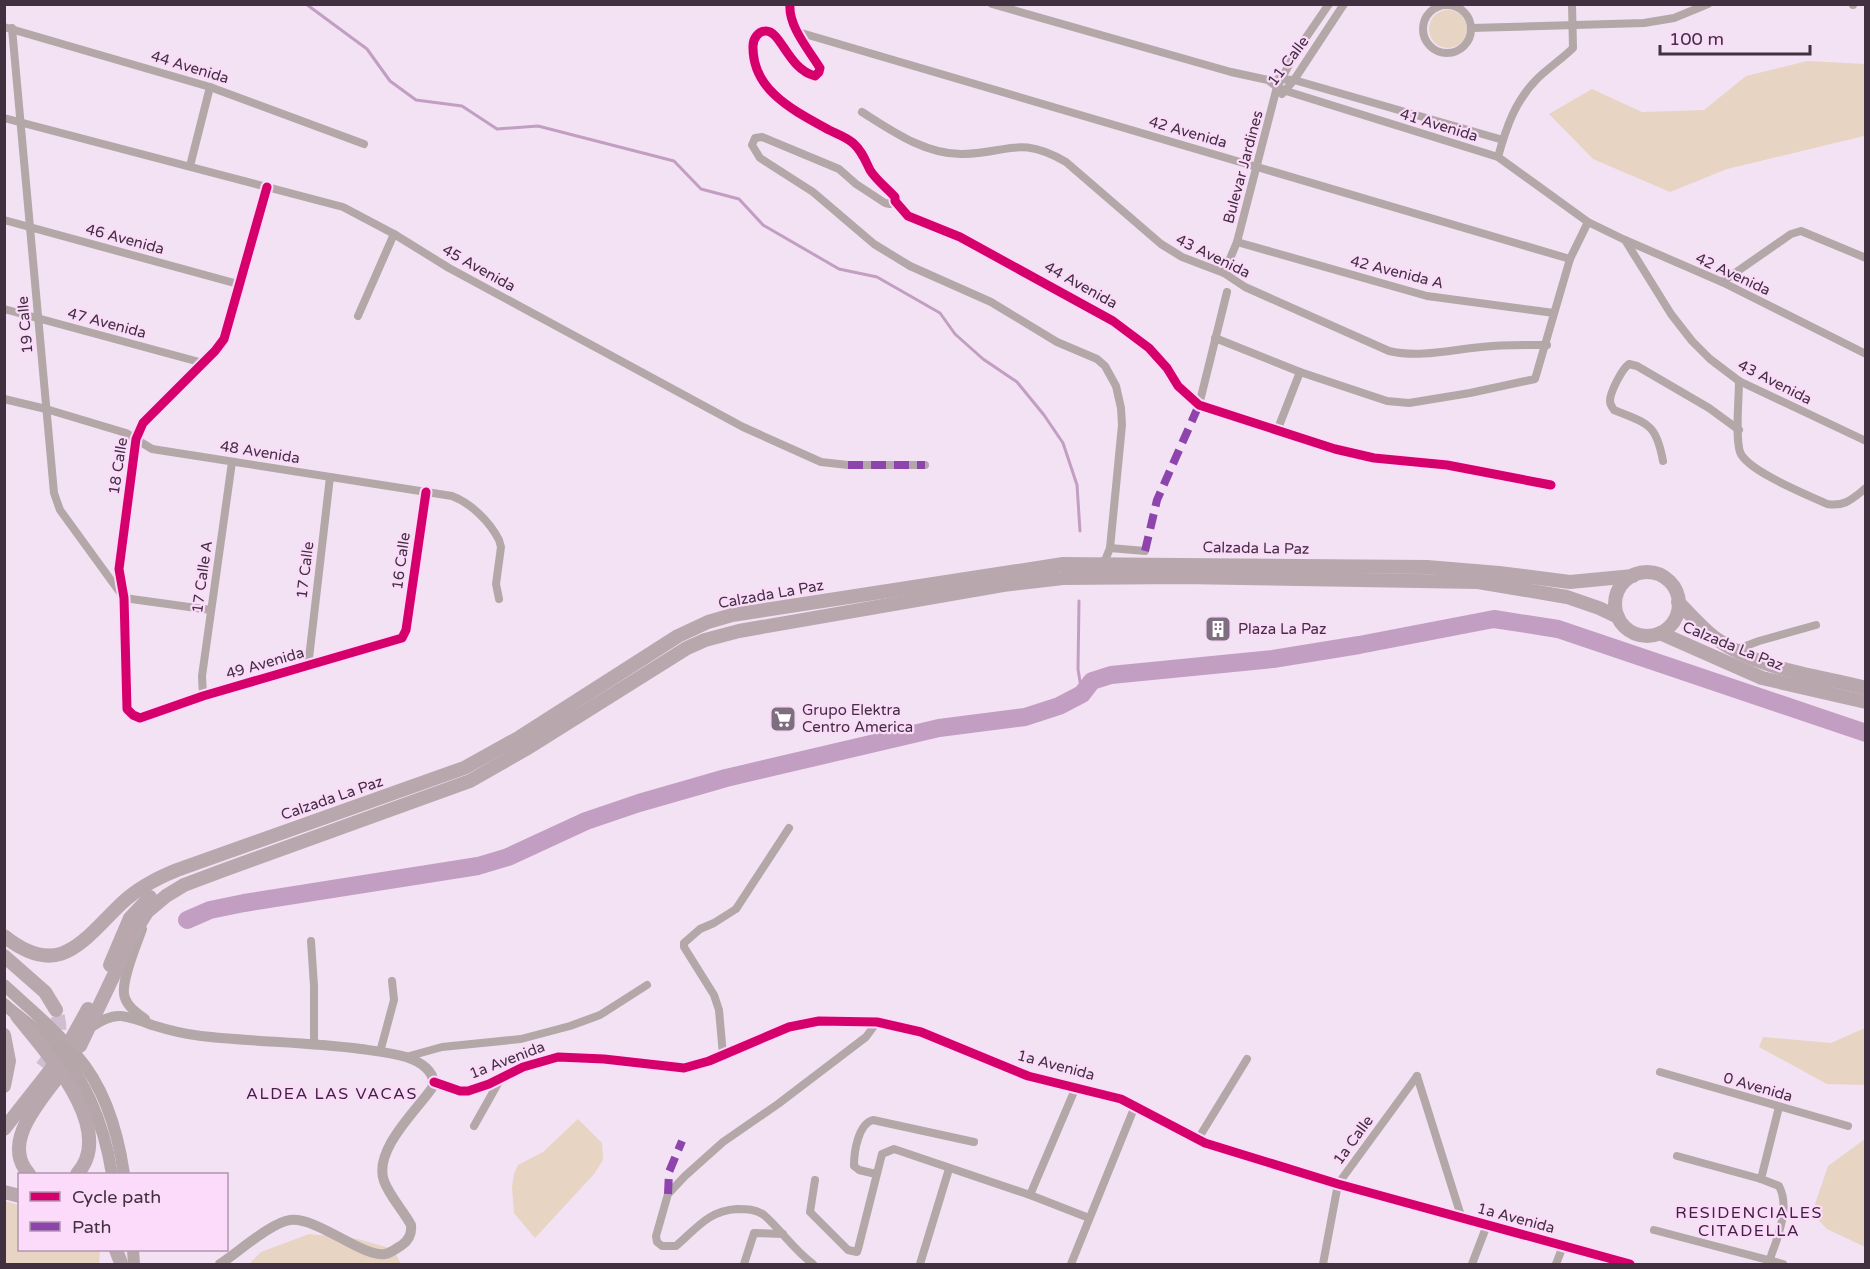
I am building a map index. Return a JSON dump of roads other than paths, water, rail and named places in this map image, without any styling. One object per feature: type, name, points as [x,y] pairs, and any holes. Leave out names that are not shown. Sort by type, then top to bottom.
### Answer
[{"type":"main road","name":"Calzada La Paz","points":[[4,936],[18,947],[33,954],[54,955],[68,952],[85,940],[123,902],[145,885],[166,874],[471,765],[520,737],[678,636],[708,622],[732,615],[1063,564],[1426,567],[1570,582],[1633,576]]},
{"type":"main road","points":[[1641,573],[1660,575],[1674,587],[1678,602],[1674,620],[1660,633],[1652,636],[1635,634],[1627,629],[1615,607],[1618,592],[1626,580],[1641,573]]},
{"type":"main road","name":"Calzada La Paz","points":[[176,890],[147,912],[135,931],[88,1029],[76,1042],[130,918],[154,894],[176,890],[224,870],[461,785],[507,761],[687,648],[705,640],[764,626],[1003,585],[1073,578],[1181,577],[1478,582],[1567,597],[1618,616]]},
{"type":"main road","name":"Calzada La Paz","points":[[1678,602],[1706,630],[1734,650],[1799,675],[1866,688]]},
{"type":"main road","name":"Calzada La Paz","points":[[1660,633],[1762,678],[1866,702]]},
{"type":"main road","points":[[4,956],[45,992],[56,1010]]},
{"type":"main road","points":[[4,985],[63,1074],[84,1118],[88,1142],[87,1158],[78,1173]]},
{"type":"main road","points":[[4,1004],[22,1012],[84,1064],[112,1119],[120,1147],[124,1173]]},
{"type":"main road","points":[[22,1012],[75,1072],[101,1127],[112,1173]]},
{"type":"main road","points":[[4,1035],[9,1061],[4,1086]]},
{"type":"main road","points":[[4,1116],[51,1070]]},
{"type":"main road","points":[[4,1129],[51,1070]]},
{"type":"main road","points":[[28,1173],[20,1160],[20,1134],[35,1108],[51,1070]]},
{"type":"street","points":[[790,4],[789,12],[798,32]]},
{"type":"street","name":"41 Avenida","points":[[992,4],[1232,72],[1269,80],[1281,86],[1498,157],[1588,222]]},
{"type":"street","name":"11 Calle","points":[[1275,100],[1296,52],[1329,4]]},
{"type":"street","name":"11 Calle","points":[[1281,86],[1294,80],[1344,4]]},
{"type":"street","points":[[1498,157],[1511,116],[1520,99],[1537,78],[1573,48],[1572,4]]},
{"type":"street","points":[[1471,28],[1644,22],[1674,18],[1708,4]]},
{"type":"street","points":[[1444,5],[1460,9],[1466,14],[1471,28],[1471,36],[1467,44],[1454,53],[1438,52],[1426,41],[1423,33],[1426,18],[1431,12],[1444,5]]},
{"type":"street","name":"44 Avenida","points":[[8,28],[210,87],[364,144]]},
{"type":"street","name":"19 Calle","points":[[8,28],[21,122],[56,502],[124,598]]},
{"type":"street","name":"44 Avenida","points":[[798,32],[820,68],[818,75],[802,71],[791,61],[774,33],[761,32],[753,43],[753,56],[760,80],[778,99],[796,112],[852,142],[860,150],[871,171],[895,197],[895,201],[908,216],[960,237],[1113,321],[1149,348],[1167,368],[1178,386],[1199,405],[1335,449],[1374,458],[1447,465],[1551,485]]},
{"type":"street","name":"42 Avenida","points":[[798,32],[1570,259]]},
{"type":"street","name":"41 Avenida","points":[[1294,80],[1503,140]]},
{"type":"street","points":[[189,166],[210,87]]},
{"type":"street","name":"Bulevar Jardines","points":[[1224,273],[1237,242],[1275,100]]},
{"type":"street","name":"43 Avenida","points":[[862,112],[898,134],[943,152],[962,154],[1017,146],[1029,147],[1055,156],[1066,162],[1161,244],[1182,257],[1224,273],[1245,287],[1389,351],[1436,353],[1484,346],[1547,345]]},
{"type":"street","name":"45 Avenida","points":[[4,118],[343,207],[394,234],[449,268],[734,422],[820,462],[848,465],[925,465]]},
{"type":"street","name":"44 Avenida","points":[[895,201],[890,204],[885,203],[856,184],[839,169],[762,137],[755,138],[752,145],[760,158],[813,192],[874,244],[910,266],[991,302],[1057,342],[1097,358],[1105,366],[1116,386],[1122,425],[1110,548],[1104,563]]},
{"type":"street","name":"18 Calle","points":[[133,715],[127,709],[124,598],[119,570],[136,439],[143,423],[224,339],[267,187]]},
{"type":"street","name":"46 Avenida","points":[[4,220],[238,284]]},
{"type":"street","points":[[1215,338],[1300,372],[1387,401],[1400,403],[1470,393],[1536,379],[1570,259],[1588,222]]},
{"type":"street","name":"42 Avenida","points":[[1588,222],[1722,282],[1866,354]]},
{"type":"street","points":[[1722,282],[1796,232],[1801,231],[1866,258]]},
{"type":"street","points":[[358,316],[394,234]]},
{"type":"street","name":"43 Avenida","points":[[1625,240],[1680,327],[1710,359],[1739,381],[1866,441]]},
{"type":"street","name":"42 Avenida A","points":[[1237,242],[1427,296],[1554,313]]},
{"type":"street","points":[[1199,405],[1227,292]]},
{"type":"street","name":"47 Avenida","points":[[4,309],[203,363]]},
{"type":"street","points":[[1663,461],[1659,441],[1650,425],[1614,410],[1611,406],[1610,400],[1622,369],[1629,364],[1637,366],[1695,400],[1739,430]]},
{"type":"street","points":[[1276,431],[1300,372]]},
{"type":"street","points":[[1739,381],[1738,443],[1740,453],[1753,468],[1827,504],[1838,506],[1848,502],[1866,488]]},
{"type":"street","name":"48 Avenida","points":[[4,399],[126,433],[152,449],[452,496],[464,500],[500,540],[496,585],[499,599]]},
{"type":"street","name":"17 Calle A","points":[[203,696],[202,676],[232,462]]},
{"type":"street","name":"17 Calle","points":[[308,667],[330,477]]},
{"type":"street","name":"16 Calle","points":[[405,634],[426,492]]},
{"type":"street","points":[[1110,548],[1145,551]]},
{"type":"street","points":[[124,598],[211,610]]},
{"type":"street","points":[[1734,650],[1816,625]]},
{"type":"street","name":"49 Avenida","points":[[133,715],[140,718],[203,696],[402,638],[405,634]]},
{"type":"street","points":[[723,1055],[719,1010],[714,995],[684,947],[684,943],[700,929],[736,909],[789,828]]},
{"type":"street","name":"1a Avenida","points":[[147,912],[123,993],[131,1007],[152,1025]]},
{"type":"street","points":[[311,941],[314,1044]]},
{"type":"street","points":[[380,1052],[394,1000],[392,981]]},
{"type":"street","points":[[405,1057],[442,1047],[521,1039],[570,1026],[600,1016],[646,985]]},
{"type":"street","name":"1a Avenida","points":[[88,1029],[107,1018],[119,1016],[177,1033],[314,1044],[380,1052],[405,1057],[429,1071],[434,1082],[460,1091],[468,1091],[489,1084],[523,1067],[558,1057],[604,1059],[684,1068],[789,1028],[819,1021],[877,1022],[921,1032],[1028,1076],[1106,1094],[1135,1106],[1198,1139],[1338,1184],[1630,1264]]},
{"type":"street","points":[[813,1264],[801,1256],[783,1234],[761,1213],[747,1208],[721,1210],[710,1216],[676,1246],[662,1246],[657,1242],[656,1236],[668,1194],[685,1176],[723,1142],[778,1104],[866,1037],[877,1022]]},
{"type":"street","points":[[1198,1139],[1247,1059]]},
{"type":"street","name":"0 Avenida","points":[[1660,1072],[1848,1126]]},
{"type":"street","name":"1a Calle","points":[[1323,1264],[1338,1184],[1417,1076],[1462,1219]]},
{"type":"street","points":[[474,1126],[502,1077]]},
{"type":"street","points":[[220,1264],[273,1226],[293,1219],[305,1222],[367,1250],[380,1253],[389,1252],[403,1244],[409,1238],[411,1225],[383,1179],[383,1167],[391,1142],[402,1122],[424,1099],[434,1082]]},
{"type":"street","points":[[1030,1195],[1076,1087]]},
{"type":"street","points":[[1071,1264],[1135,1106]]},
{"type":"street","points":[[1761,1179],[1779,1107]]},
{"type":"street","points":[[876,1174],[859,1170],[854,1166],[861,1130],[868,1121],[873,1120],[974,1142]]},
{"type":"street","points":[[815,1180],[810,1212],[848,1250],[857,1252],[882,1154],[894,1149],[1030,1195],[1089,1218]]},
{"type":"street","points":[[1677,1156],[1779,1186],[1785,1203],[1777,1240],[1769,1263]]},
{"type":"street","points":[[920,1264],[949,1169]]},
{"type":"street","points":[[1472,1264],[1487,1225]]},
{"type":"street","points":[[1654,1230],[1769,1263],[1783,1264]]},
{"type":"street","points":[[744,1264],[754,1233],[783,1234]]},
{"type":"street","points":[[232,1264],[258,1238]]},
{"type":"street","points":[[1556,1264],[1563,1246]]},
{"type":"waterway","points":[[306,4],[367,49],[390,81],[416,100],[462,106],[497,129],[538,126],[674,161],[701,189],[739,199],[763,225],[839,269],[877,277],[940,313],[955,334],[983,359],[1017,382],[1063,443],[1077,485],[1080,531]]},
{"type":"waterway","points":[[1079,601],[1078,669],[1082,694]]},
{"type":"waterway","points":[[187,920],[210,910],[244,903],[478,866],[508,857],[586,821],[726,778],[939,728],[1025,717],[1059,706],[1082,694],[1092,681],[1111,675],[1273,659],[1494,619],[1558,629],[1866,733]]},
{"type":"tunnel","points":[[42,1067],[58,1040],[59,1027],[56,1010]]},
{"type":"place","name":"Plaza La Paz","points":[[1218,629]]},
{"type":"place","name":"Grupo Elektra Centro America","points":[[783,719]]},
{"type":"district","name":"ALDEA LAS VACAS","points":[[332,1094]]},
{"type":"district","name":"RESIDENCIALES CITADELLA","points":[[1749,1222]]}]
